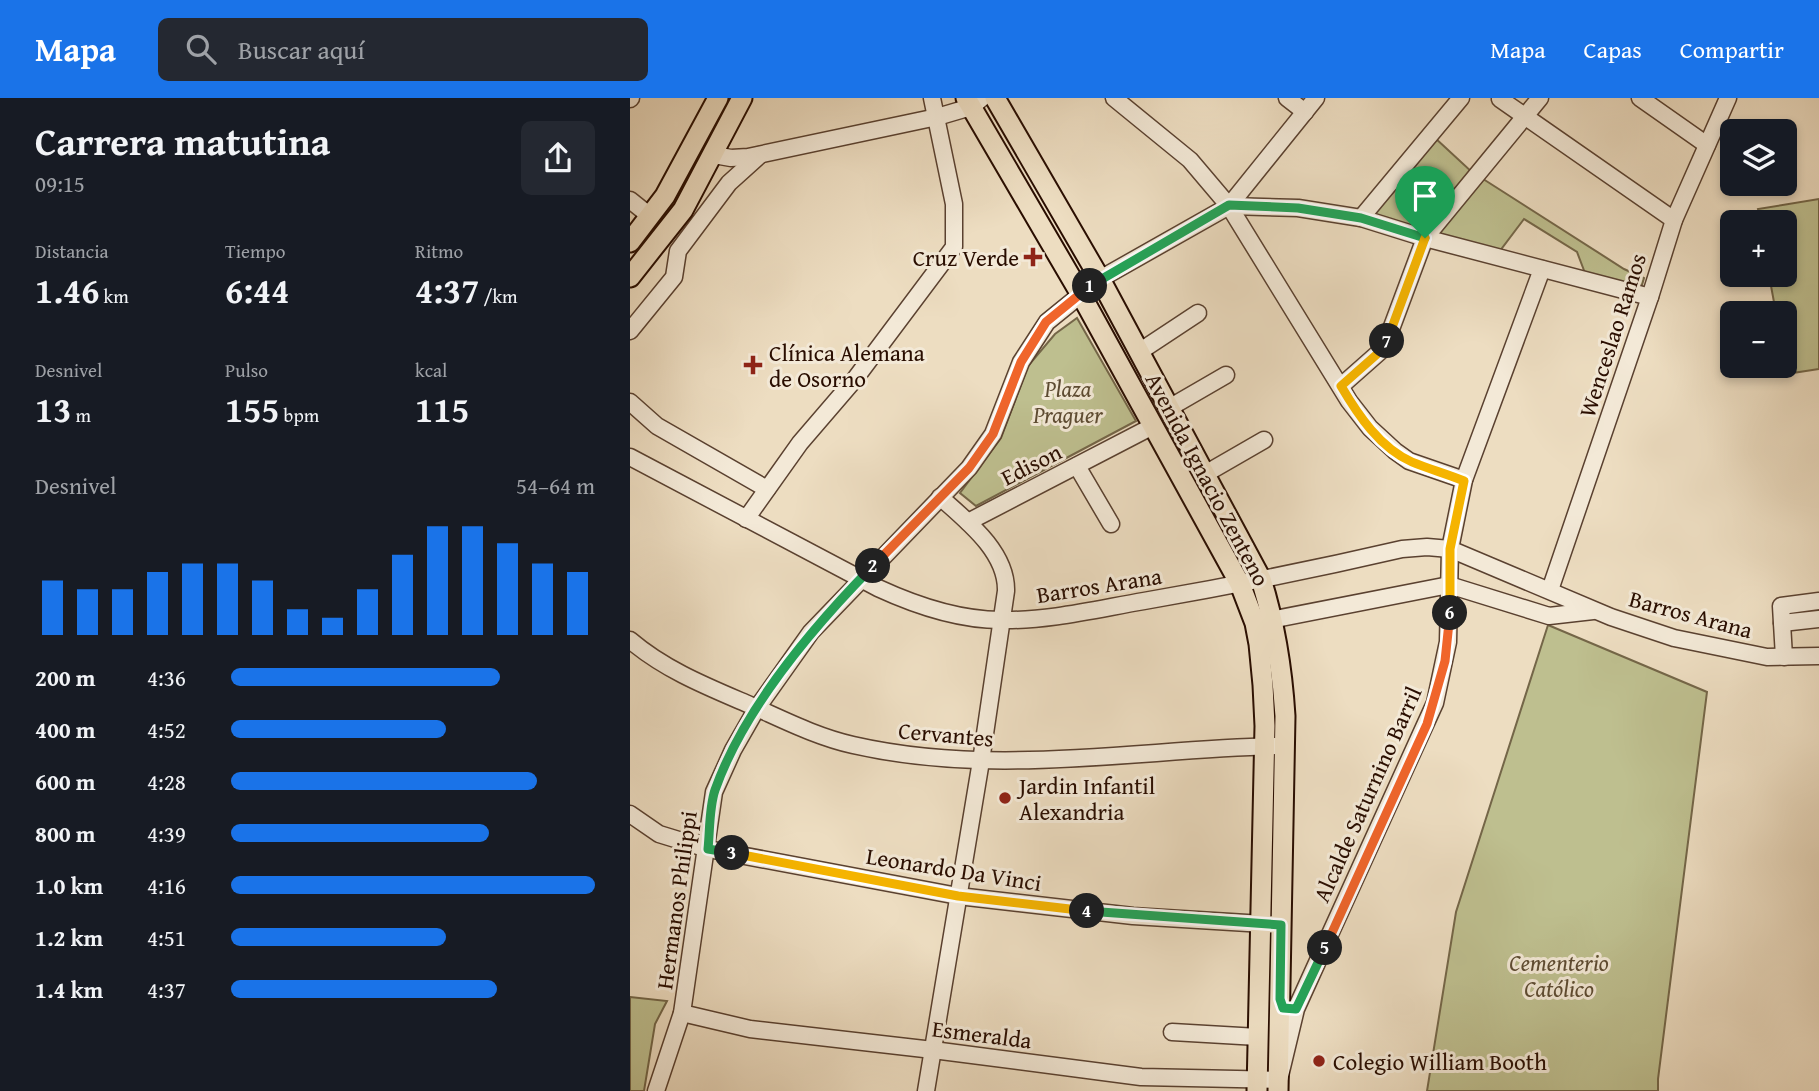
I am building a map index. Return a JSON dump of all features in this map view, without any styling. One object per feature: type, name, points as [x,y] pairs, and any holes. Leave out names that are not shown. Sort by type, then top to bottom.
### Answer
[{"type":"main road","name":"Avenida Ignacio Zenteno","points":[[995,98],[1100,279],[1261,579],[1264,621],[1264,746],[1257,1086]]},
{"type":"main road","points":[[630,242],[665,197],[716,99]]},
{"type":"main road","name":"Avenida Ignacio Zenteno","points":[[973,101],[1007,167],[1080,293],[1240,584],[1264,621],[1283,686],[1285,746],[1281,925],[1288,1004],[1279,1086]]},
{"type":"main road","points":[[630,277],[683,211],[738,104]]},
{"type":"main road","points":[[1007,167],[1028,154]]},
{"type":"street","points":[[746,519],[766,489],[822,416],[855,379],[954,247],[954,204],[932,98]]},
{"type":"street","points":[[1114,98],[1190,160],[1229,205],[1370,428],[1409,461],[1464,481]]},
{"type":"street","points":[[1287,98],[1305,112]]},
{"type":"street","points":[[1229,205],[1317,98]]},
{"type":"street","points":[[1361,218],[1461,98]]},
{"type":"street","points":[[1341,386],[1384,348],[1425,238],[1541,98]]},
{"type":"street","points":[[1640,98],[1707,145]]},
{"type":"street","name":"Wenceslao Ramos","points":[[1550,590],[1674,220],[1728,98]]},
{"type":"street","points":[[716,99],[738,104]]},
{"type":"street","points":[[1500,99],[1674,220]]},
{"type":"street","points":[[714,155],[731,158],[760,155],[937,117],[973,101]]},
{"type":"street","points":[[630,331],[674,277],[678,251],[697,225],[729,183],[760,155]]},
{"type":"street","points":[[630,200],[650,216]]},
{"type":"street","points":[[1229,205],[1298,208],[1361,218],[1425,238],[1650,296]]},
{"type":"street","name":"Hermanos Philippi","points":[[656,1091],[682,1013],[708,849],[714,792],[733,750],[757,708],[811,632],[969,468],[993,434],[1021,362],[1046,322],[1100,279],[1229,205]]},
{"type":"street","name":"Alcalde Saturnino Barril","points":[[1288,1004],[1435,703],[1448,642],[1450,549],[1464,481],[1542,269]]},
{"type":"street","points":[[1139,352],[1198,313]]},
{"type":"street","points":[[1169,408],[1226,375]]},
{"type":"street","points":[[630,402],[657,426],[766,489]]},
{"type":"street","name":"Edison","points":[[968,522],[1153,426]]},
{"type":"street","points":[[1205,474],[1264,440]]},
{"type":"street","name":"Barros Arana","points":[[630,457],[896,596],[933,610],[967,617],[1001,620],[1044,618],[1240,584],[1402,549],[1427,547],[1450,549],[1596,610],[1643,628],[1695,643],[1736,652],[1784,657],[1819,656]]},
{"type":"street","points":[[1077,466],[1111,524]]},
{"type":"street","points":[[926,1091],[981,761],[1006,591],[1004,571],[997,557],[968,522],[940,498]]},
{"type":"street","name":"Barros Arana","points":[[1264,621],[1449,585],[1549,616],[1596,610]]},
{"type":"street","points":[[1784,657],[1781,606],[1819,601]]},
{"type":"street","points":[[1782,623],[1819,619]]},
{"type":"street","name":"Cervantes","points":[[630,640],[688,679],[803,730],[851,745],[899,754],[981,761],[1052,761],[1285,746]]},
{"type":"street","name":"Leonardo Da Vinci","points":[[630,814],[659,834],[708,849],[958,896],[1133,916],[1281,925]]},
{"type":"street","name":"Esmeralda","points":[[682,1013],[750,1029],[933,1050],[1141,1084],[1279,1086]]},
{"type":"street","points":[[1172,1032],[1258,1037]]},
{"type":"green space","points":[[1434,137],[1473,173],[1424,234],[1373,216]]},
{"type":"green space","points":[[1480,177],[1624,269],[1644,278],[1642,285],[1585,273],[1577,252],[1524,219],[1499,252],[1439,237],[1434,231]]},
{"type":"green space","points":[[1819,199],[1819,369],[1797,372],[1797,301],[1774,301],[1771,287],[1797,287],[1797,210],[1758,209]]},
{"type":"green space","name":"Plaza Praguer","points":[[1077,318],[1136,421],[976,506],[960,493],[1001,438],[1028,366],[1055,334]]},
{"type":"green space","name":"Cementerio Católico","points":[[1548,625],[1707,692],[1658,1091],[1427,1091],[1456,912]]},
{"type":"green space","points":[[630,997],[667,1001],[655,1024],[644,1091],[630,1091]]},
{"type":"place","name":"Cruz Verde","points":[[1033,257]]},
{"type":"place","name":"Clínica Alemana de Osorno","points":[[753,365]]},
{"type":"place","name":"Jardin Infantil Alexandria","points":[[1005,798]]},
{"type":"place","name":"Colegio William Booth","points":[[1319,1061]]},
{"type":"route","points":[[1229,205],[1298,208],[1361,218],[1425,238],[1384,348],[1341,386],[1359,415],[1395,451],[1409,461],[1464,481],[1450,549],[1450,622],[1445,661],[1427,724],[1296,1009],[1283,1008],[1280,999],[1281,925],[1133,916],[958,896],[708,849],[714,792],[733,750],[757,708],[811,632],[969,468],[993,434],[1021,362],[1046,322],[1080,293],[1229,205]]}]
